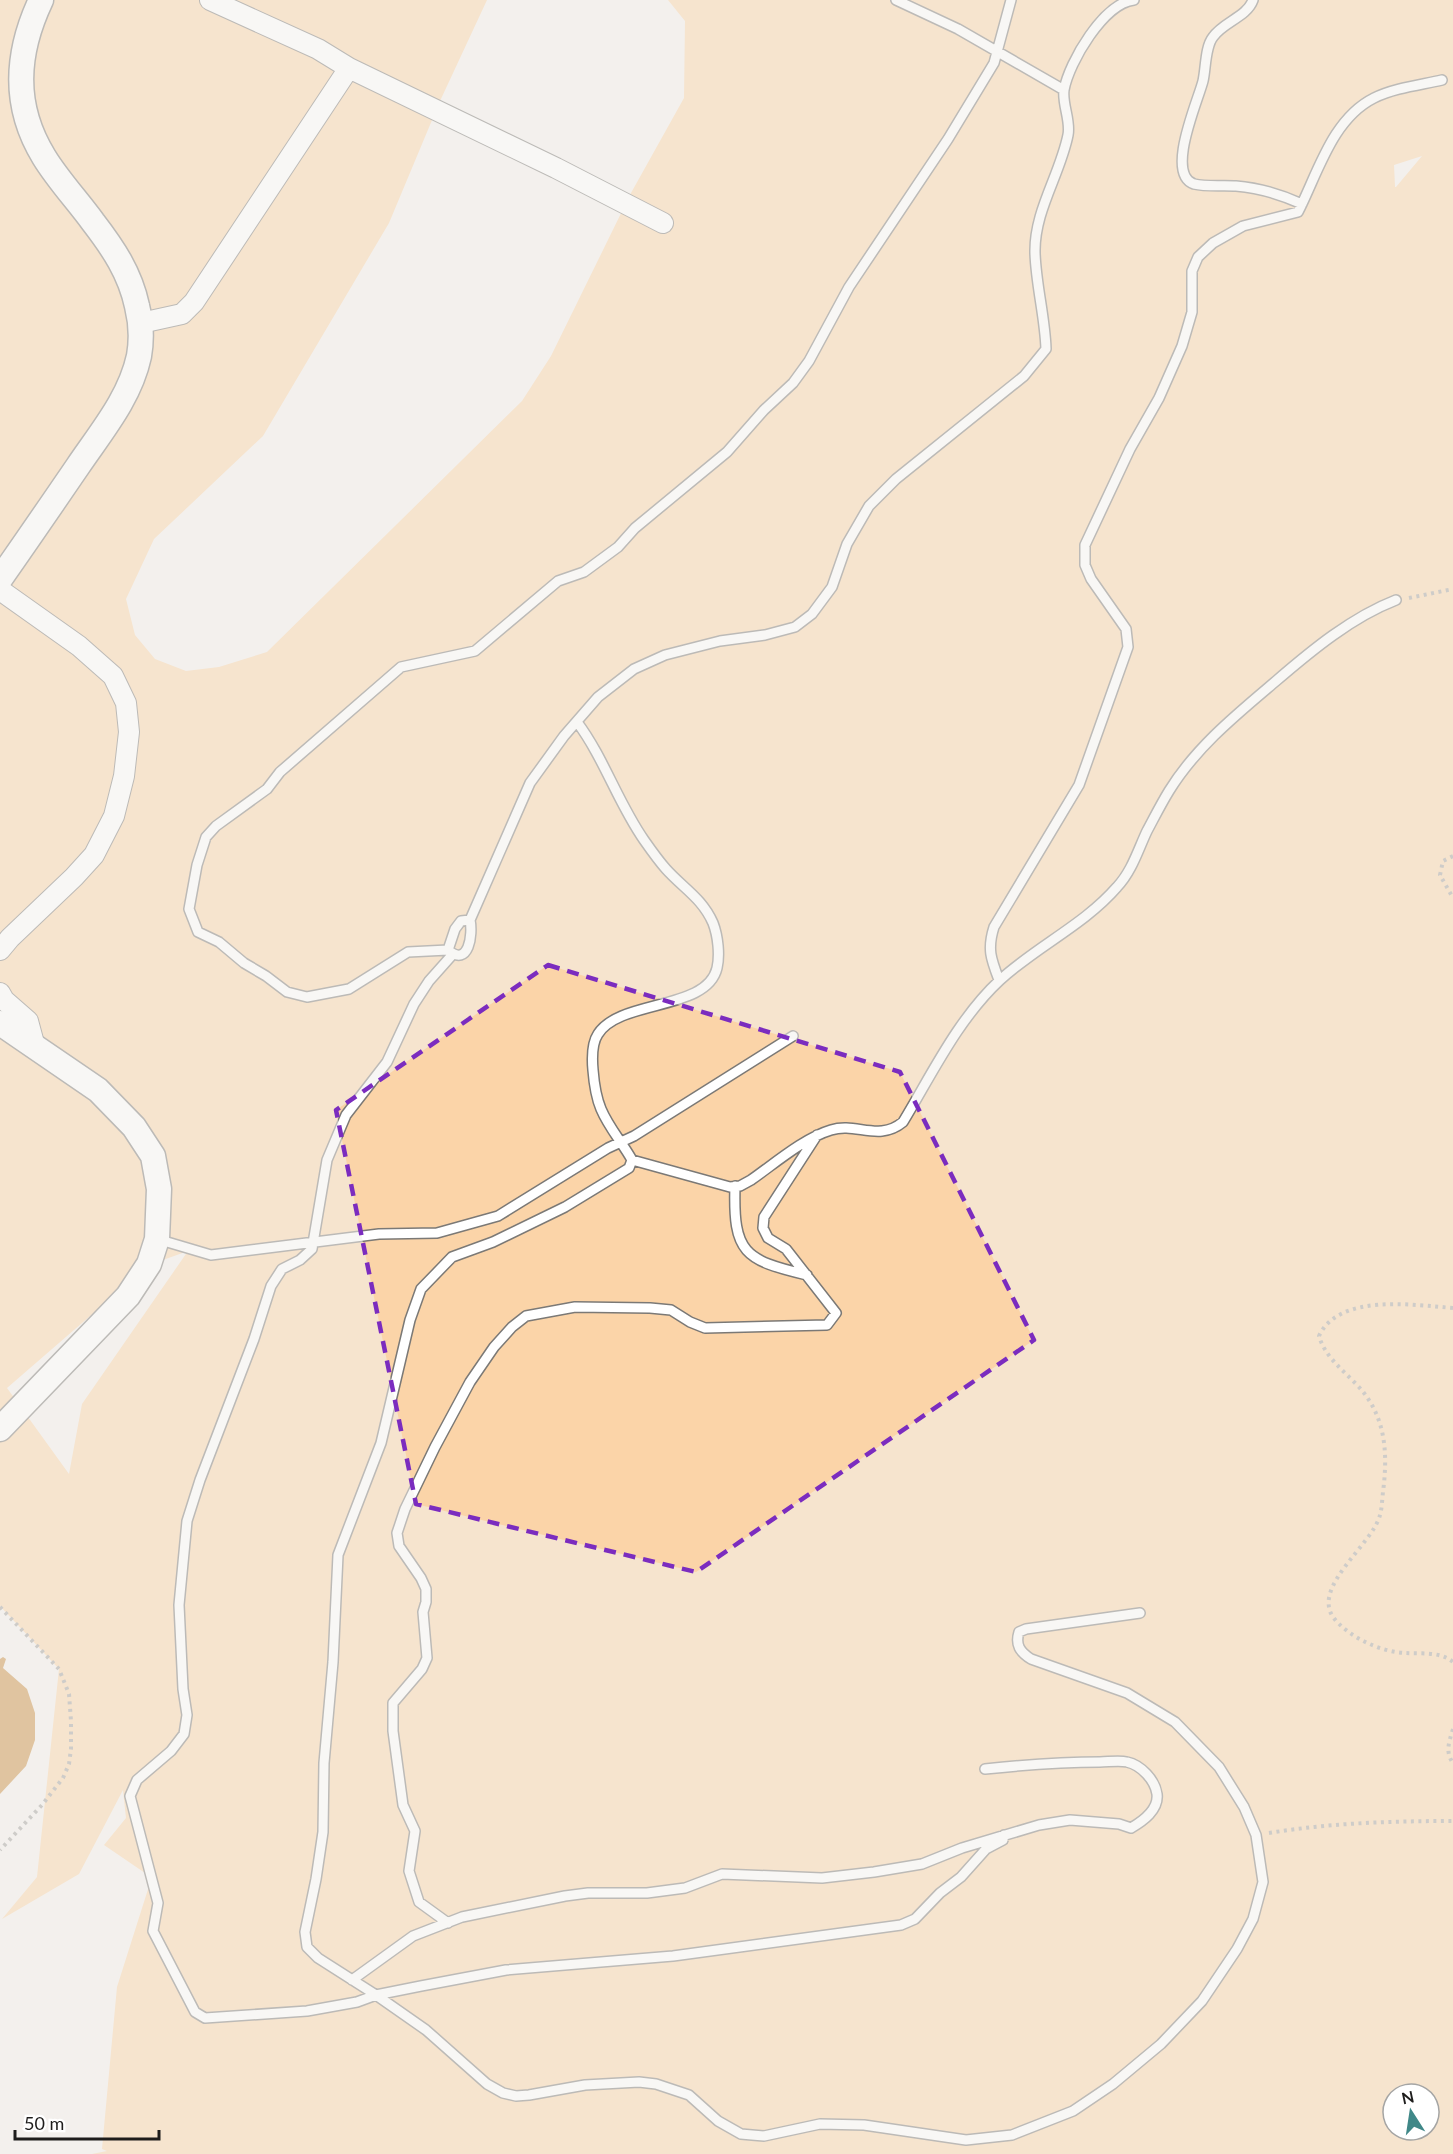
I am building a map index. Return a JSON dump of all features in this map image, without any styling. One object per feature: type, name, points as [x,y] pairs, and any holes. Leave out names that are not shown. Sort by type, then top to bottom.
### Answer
[{"type":"street","points":[[0,579],[117,408],[133,378],[140,353],[141,323],[128,274],[111,246],[43,156],[28,121],[22,92],[21,60],[27,33],[41,0]]},
{"type":"street","points":[[210,0],[318,49],[349,68],[663,222]]},
{"type":"street","points":[[141,323],[182,314],[194,302],[349,68]]},
{"type":"street","points":[[0,590],[79,646],[113,676],[126,703],[129,732],[124,776],[114,816],[94,855],[10,938],[0,951]]},
{"type":"street","points":[[0,993],[4,1000],[28,1021],[35,1047]]},
{"type":"street","points":[[0,1023],[98,1090],[134,1127],[153,1156],[159,1189],[157,1239],[149,1264],[128,1296],[0,1429]]},
{"type":"lane","points":[[896,0],[958,29],[1064,90]]},
{"type":"lane","points":[[1011,0],[994,63],[948,139],[841,301],[809,361],[793,383],[764,410],[727,452],[635,528],[618,547],[584,572],[558,581],[475,651],[401,667],[280,772],[267,789],[216,826],[206,837],[197,865],[189,909],[198,932],[219,942],[244,963],[287,992],[307,997],[349,989],[408,952],[460,954],[466,951],[470,945],[472,930],[470,920],[530,783],[598,697],[634,669],[665,655],[795,627],[812,614],[832,587],[847,544],[869,507],[896,479],[1024,376],[1046,349],[1035,252],[1038,225],[1069,132],[1064,90],[1090,35],[1107,14],[1126,1],[1134,0]]},
{"type":"lane","points":[[1253,0],[1247,10],[1219,29],[1211,39],[1203,82],[1182,152],[1182,170],[1186,178],[1194,183],[1238,186],[1277,193],[1302,204]]},
{"type":"lane","points":[[999,980],[991,958],[989,943],[994,927],[1079,785],[1128,647],[1126,629],[1090,579],[1085,565],[1085,545],[1130,449],[1159,398],[1182,346],[1192,312],[1192,271],[1198,257],[1213,243],[1243,226],[1298,212],[1340,126],[1356,110],[1375,97],[1442,80]]},
{"type":"lane","points":[[577,722],[590,739],[610,782],[643,839],[667,870],[697,897],[713,924],[718,945],[717,970],[706,986],[691,994],[614,1019],[598,1035],[592,1058],[594,1086],[601,1108],[611,1130],[632,1160],[730,1187],[751,1180],[817,1135],[833,1129],[885,1132],[894,1130],[903,1122],[949,1045],[984,996],[1018,964],[1096,909],[1126,877],[1169,791],[1223,726],[1301,660],[1377,607],[1396,600]]},
{"type":"lane","points":[[470,920],[461,921],[455,929],[450,952],[414,1004],[387,1062],[346,1115],[327,1160],[312,1249],[300,1260],[282,1269],[270,1286],[254,1339],[187,1521],[179,1605],[183,1689],[187,1715],[184,1734],[171,1750],[137,1780],[130,1796],[158,1903],[153,1931],[195,2012],[205,2018],[308,2011],[357,2002],[376,1995],[506,1970],[673,1956],[901,1925],[915,1919],[940,1893],[961,1877],[986,1849],[1003,1840],[1004,1835]]},
{"type":"lane","points":[[157,1239],[211,1255],[379,1234],[437,1233],[498,1216],[620,1142],[634,1136],[793,1036]]},
{"type":"lane","points":[[448,1923],[419,1902],[409,1871],[415,1831],[403,1804],[393,1731],[393,1703],[422,1669],[427,1658],[423,1612],[426,1589],[399,1546],[397,1533],[418,1480],[460,1400],[494,1347],[512,1327],[526,1316],[575,1307],[650,1308],[671,1310],[690,1323],[705,1328],[827,1325],[836,1313],[786,1249],[768,1238],[763,1228],[764,1217],[817,1135]]},
{"type":"lane","points":[[632,1160],[629,1168],[565,1207],[493,1242],[452,1257],[421,1289],[410,1320],[381,1443],[338,1555],[333,1662],[324,1763],[323,1832],[305,1932],[307,1947],[318,1958],[426,2030],[487,2084],[503,2093],[516,2096],[585,2085],[639,2082],[656,2084],[689,2095],[718,2121],[741,2133],[764,2136],[820,2124],[864,2125],[966,2140],[1011,2135],[1073,2110],[1113,2084],[1161,2044],[1202,2001],[1237,1949],[1253,1919],[1263,1882],[1256,1835],[1244,1807],[1219,1767],[1175,1722],[1127,1693],[1030,1659],[1021,1652],[1017,1640],[1019,1632],[1026,1629],[1140,1613]]},
{"type":"lane","points":[[735,1186],[736,1228],[745,1250],[753,1257],[778,1268],[807,1275]]},
{"type":"lane","points":[[352,1980],[413,1936],[462,1917],[588,1893],[647,1893],[685,1888],[722,1874],[822,1878],[922,1864],[1004,1835],[1039,1825],[1070,1820],[1119,1824],[1131,1828],[1142,1822],[1154,1810],[1158,1796],[1153,1781],[1145,1772],[1128,1762],[1029,1764],[985,1769]]},
{"type":"path","points":[[1396,600],[1453,589]]},
{"type":"path","points":[[1453,856],[1443,861],[1440,875],[1453,898]]},
{"type":"path","points":[[1453,1308],[1379,1305],[1350,1310],[1324,1324],[1319,1336],[1323,1347],[1370,1400],[1384,1435],[1386,1458],[1380,1516],[1354,1557],[1338,1574],[1330,1596],[1329,1607],[1332,1616],[1356,1637],[1377,1646],[1404,1653],[1437,1654],[1453,1662]]},
{"type":"path","points":[[0,1607],[59,1669],[69,1694],[71,1731],[69,1764],[63,1778],[42,1805],[0,1850]]},
{"type":"path","points":[[1453,1729],[1448,1745],[1448,1755],[1453,1763]]},
{"type":"path","points":[[1256,1835],[1305,1827],[1381,1820],[1453,1821]]},
{"type":"highlighted area","points":[[548,965],[900,1072],[1034,1340],[696,1572],[416,1504],[336,1110]]},
{"type":"shaded area","points":[[0,0],[487,0],[440,101],[389,223],[263,436],[154,539],[126,599],[135,635],[155,659],[186,671],[219,667],[267,652],[522,401],[551,356],[631,193],[684,98],[685,21],[668,0],[1453,0],[1453,2154],[92,2154],[107,2151],[102,2149],[117,1987],[150,1883],[148,1875],[104,1845],[126,1818],[123,1790],[79,1874],[2,1919],[37,1877],[59,1669],[0,1606]],"holes":[[[1422,156],[1396,187],[1394,165]],[[188,1251],[82,1404],[69,1474],[7,1388],[149,1265]]]},
{"type":"shaded area","points":[[3,1657],[6,1659],[3,1668],[27,1689],[35,1713],[35,1740],[26,1766],[0,1794],[0,1659]]}]
